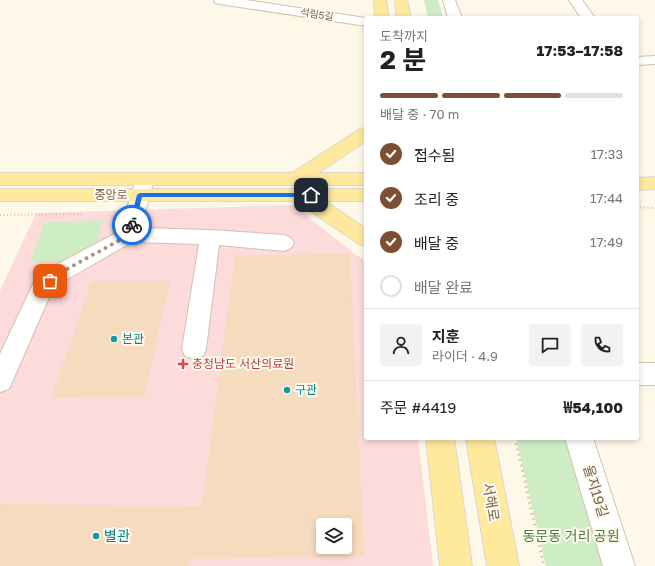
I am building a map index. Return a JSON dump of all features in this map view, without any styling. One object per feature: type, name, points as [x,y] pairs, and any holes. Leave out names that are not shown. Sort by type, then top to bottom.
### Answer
[{"type":"main road","points":[[380,0],[382,16]]},
{"type":"main road","points":[[401,0],[404,16]]},
{"type":"main road","points":[[296,179],[364,134]]},
{"type":"main road","name":"중앙로","points":[[0,179],[311,195],[364,195]]},
{"type":"main road","name":"중앙로","points":[[0,196],[296,179],[364,179]]},
{"type":"main road","points":[[639,184],[655,183]]},
{"type":"main road","points":[[311,195],[313,203],[364,237]]},
{"type":"main road","points":[[440,440],[452,560]]},
{"type":"main road","name":"서해로","points":[[480,440],[503,566]]},
{"type":"street","name":"석림5길","points":[[220,0],[364,22]]},
{"type":"street","points":[[449,0],[454,16]]},
{"type":"street","points":[[575,0],[587,16]]},
{"type":"street","points":[[639,61],[655,60]]},
{"type":"street","points":[[129,235],[143,187]]},
{"type":"street","points":[[0,381],[42,288],[58,274],[129,235],[210,237],[284,243]]},
{"type":"street","points":[[194,348],[210,237]]},
{"type":"street","points":[[639,374],[655,374]]},
{"type":"street","name":"율지19길","points":[[581,440],[619,566]]},
{"type":"path","points":[[639,207],[655,208]]},
{"type":"path","points":[[515,440],[544,566]]},
{"type":"shaded area","name":"충청남도 서산의료원","points":[[293,205],[364,261],[364,440],[418,440],[433,566],[0,566],[0,291],[36,213]]},
{"type":"green space","points":[[424,0],[438,0],[442,16],[428,16]]},
{"type":"green space","points":[[103,220],[97,242],[65,261],[30,262],[45,222]]},
{"type":"green space","name":"동문동 거리 공원","points":[[516,440],[574,440],[612,566],[546,566]]},
{"type":"building","name":"구관","points":[[350,254],[364,556],[189,559],[188,566],[0,566],[0,504],[202,506],[235,255]]},
{"type":"building","name":"본관","points":[[92,281],[170,281],[144,397],[51,398]]},
{"type":"way so far","points":[[50,281],[58,274],[129,235],[132,225]]},
{"type":"place","name":"본관","points":[[114,339]]},
{"type":"place","name":"충청남도 서산의료원","points":[[183,364]]},
{"type":"place","name":"구관","points":[[287,390]]},
{"type":"place","name":"별관","points":[[96,536]]},
{"type":"route","points":[[132,225],[140,195],[311,195]]}]
